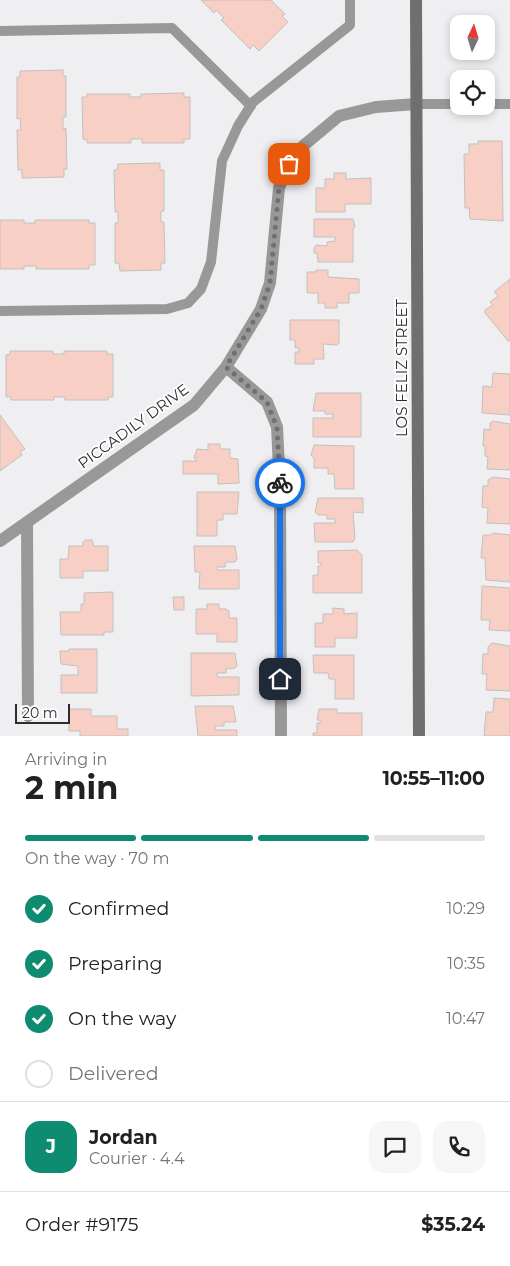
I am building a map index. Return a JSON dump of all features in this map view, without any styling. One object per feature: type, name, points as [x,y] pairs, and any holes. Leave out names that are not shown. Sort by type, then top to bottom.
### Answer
[{"type":"street","name":"LOS FELIZ STREET","points":[[416,0],[419,736]]},
{"type":"street","name":"PICCADILY DRIVE","points":[[0,541],[194,405],[226,367],[261,309],[270,283],[279,188],[289,164],[303,146],[339,116],[376,107],[416,104]]},
{"type":"street","points":[[226,367],[267,402],[277,428],[280,488],[281,736]]},
{"type":"street","points":[[28,522],[28,716]]},
{"type":"lane","points":[[0,311],[167,309],[188,303],[201,289],[211,262],[222,161],[238,126],[251,106],[350,25],[350,0]]},
{"type":"lane","points":[[0,32],[172,28],[251,106]]},
{"type":"lane","points":[[416,104],[450,104]]},
{"type":"lane","points":[[495,104],[510,104]]},
{"type":"building","points":[[201,0],[271,0],[285,14],[282,16],[288,22],[259,51],[253,45],[250,49],[221,20],[224,18],[216,10],[214,13]]},
{"type":"building","points":[[63,70],[63,76],[66,76],[66,117],[63,117],[63,129],[66,128],[67,169],[64,169],[64,177],[22,178],[22,170],[18,170],[17,130],[21,130],[20,118],[17,119],[17,77],[20,77],[20,71]]},
{"type":"building","points":[[184,93],[184,97],[190,97],[190,139],[184,139],[184,143],[142,143],[142,139],[131,139],[131,143],[87,143],[87,140],[83,139],[82,97],[87,97],[87,94],[130,94],[130,97],[141,97],[141,94]]},
{"type":"building","points":[[478,141],[502,141],[503,221],[470,219],[469,208],[465,208],[464,154],[469,154],[469,144],[478,144]]},
{"type":"building","points":[[160,163],[160,170],[164,170],[164,211],[161,211],[161,222],[164,222],[165,263],[161,263],[161,270],[120,271],[119,263],[115,263],[115,223],[118,223],[118,212],[115,212],[114,170],[117,170],[118,164]]},
{"type":"building","points":[[334,173],[346,173],[346,179],[371,178],[371,204],[345,204],[345,212],[316,212],[316,188],[325,188],[325,179],[334,179]]},
{"type":"building","points":[[314,219],[353,219],[355,227],[353,229],[353,262],[318,262],[317,253],[314,253],[316,245],[327,246],[327,242],[335,241],[335,237],[314,237]]},
{"type":"building","points":[[0,220],[24,220],[24,223],[35,223],[35,220],[89,220],[89,223],[95,223],[95,265],[89,265],[89,269],[36,269],[36,266],[24,266],[24,269],[0,269]]},
{"type":"building","points":[[316,270],[328,270],[328,277],[359,279],[359,293],[349,293],[349,303],[337,303],[337,308],[325,308],[325,303],[318,303],[318,293],[307,293],[307,272],[316,272]]},
{"type":"building","points":[[510,279],[510,340],[508,341],[485,313],[485,310],[493,305],[490,302],[498,296],[494,292]]},
{"type":"building","points":[[290,320],[339,320],[339,343],[337,345],[323,344],[324,359],[314,359],[314,364],[295,364],[295,352],[299,352],[299,348],[295,348],[295,340],[290,340]]},
{"type":"building","points":[[10,351],[53,351],[53,354],[64,354],[64,351],[107,351],[107,354],[113,354],[113,397],[108,397],[108,400],[65,400],[65,397],[54,397],[54,400],[11,400],[11,397],[6,397],[6,355],[10,354]]},
{"type":"building","points":[[493,373],[510,374],[510,415],[482,413],[483,386],[492,387]]},
{"type":"building","points":[[316,393],[361,393],[361,437],[313,437],[313,418],[333,418],[333,414],[325,414],[325,411],[313,411]]},
{"type":"building","points":[[0,415],[25,449],[20,452],[22,455],[0,471]]},
{"type":"building","points":[[493,421],[510,424],[510,470],[487,469],[488,457],[485,456],[485,446],[483,446],[484,429],[490,430],[490,423]]},
{"type":"building","points":[[208,444],[220,444],[220,449],[230,449],[230,458],[238,459],[239,483],[218,484],[218,474],[183,474],[183,461],[197,461],[194,458],[197,449],[208,450]]},
{"type":"building","points":[[314,445],[354,446],[354,489],[335,489],[334,474],[328,474],[328,468],[314,468],[314,458],[311,455]]},
{"type":"building","points":[[493,477],[510,479],[510,524],[487,523],[488,508],[482,507],[483,486],[488,486],[488,480]]},
{"type":"building","points":[[197,492],[239,492],[237,514],[223,514],[223,520],[217,520],[217,536],[197,536]]},
{"type":"building","points":[[318,498],[363,498],[363,513],[353,512],[355,538],[353,542],[315,542],[314,523],[335,523],[335,519],[327,519],[327,515],[318,515],[315,512]]},
{"type":"building","points":[[494,533],[510,535],[510,582],[486,580],[485,558],[481,558],[483,535]]},
{"type":"building","points":[[92,540],[94,546],[108,546],[108,571],[83,571],[83,578],[60,578],[60,559],[68,559],[69,546],[83,546],[83,542]]},
{"type":"building","points":[[194,546],[235,546],[237,559],[235,562],[226,562],[225,567],[217,567],[217,570],[239,570],[239,589],[199,589],[200,572],[195,572]]},
{"type":"building","points":[[357,550],[362,555],[362,593],[313,593],[313,575],[318,575],[318,566],[321,566],[321,563],[318,563],[318,551]]},
{"type":"building","points":[[482,586],[510,588],[510,631],[489,630],[490,620],[481,620]]},
{"type":"building","points":[[113,592],[113,632],[104,632],[104,635],[61,635],[60,612],[81,612],[81,604],[84,604],[84,593]]},
{"type":"building","points":[[173,597],[184,597],[184,610],[174,610]]},
{"type":"building","points":[[207,604],[219,604],[219,609],[229,611],[229,618],[237,618],[237,642],[217,642],[217,634],[196,634],[196,609],[207,609]]},
{"type":"building","points":[[333,608],[344,609],[344,614],[357,613],[357,638],[335,638],[335,647],[315,647],[315,623],[323,623],[323,614],[333,614]]},
{"type":"building","points":[[492,643],[510,646],[510,691],[486,690],[487,674],[482,674],[483,654],[488,654],[488,647]]},
{"type":"building","points":[[69,649],[97,649],[97,693],[61,693],[61,675],[78,675],[78,666],[61,664],[60,651],[69,651]]},
{"type":"building","points":[[191,653],[235,653],[237,666],[226,669],[226,673],[217,673],[217,677],[239,677],[239,695],[191,696]]},
{"type":"building","points":[[313,655],[354,655],[354,699],[335,699],[335,679],[329,679],[328,673],[314,673]]},
{"type":"building","points":[[494,698],[510,699],[510,736],[484,736],[486,712],[493,712]]},
{"type":"building","points":[[195,706],[233,706],[236,722],[224,722],[224,726],[215,726],[215,730],[237,730],[237,736],[198,736]]},
{"type":"building","points":[[69,709],[91,709],[91,716],[117,716],[117,729],[128,729],[128,736],[80,736],[80,731],[69,731]]},
{"type":"building","points":[[319,709],[337,709],[337,713],[362,713],[362,736],[313,736],[313,733],[317,733],[317,723],[320,723],[320,720],[317,720]]},
{"type":"way so far","points":[[280,483],[277,428],[267,402],[226,367],[261,309],[270,283],[279,188],[289,164]]},
{"type":"route","points":[[280,483],[280,679]]}]
